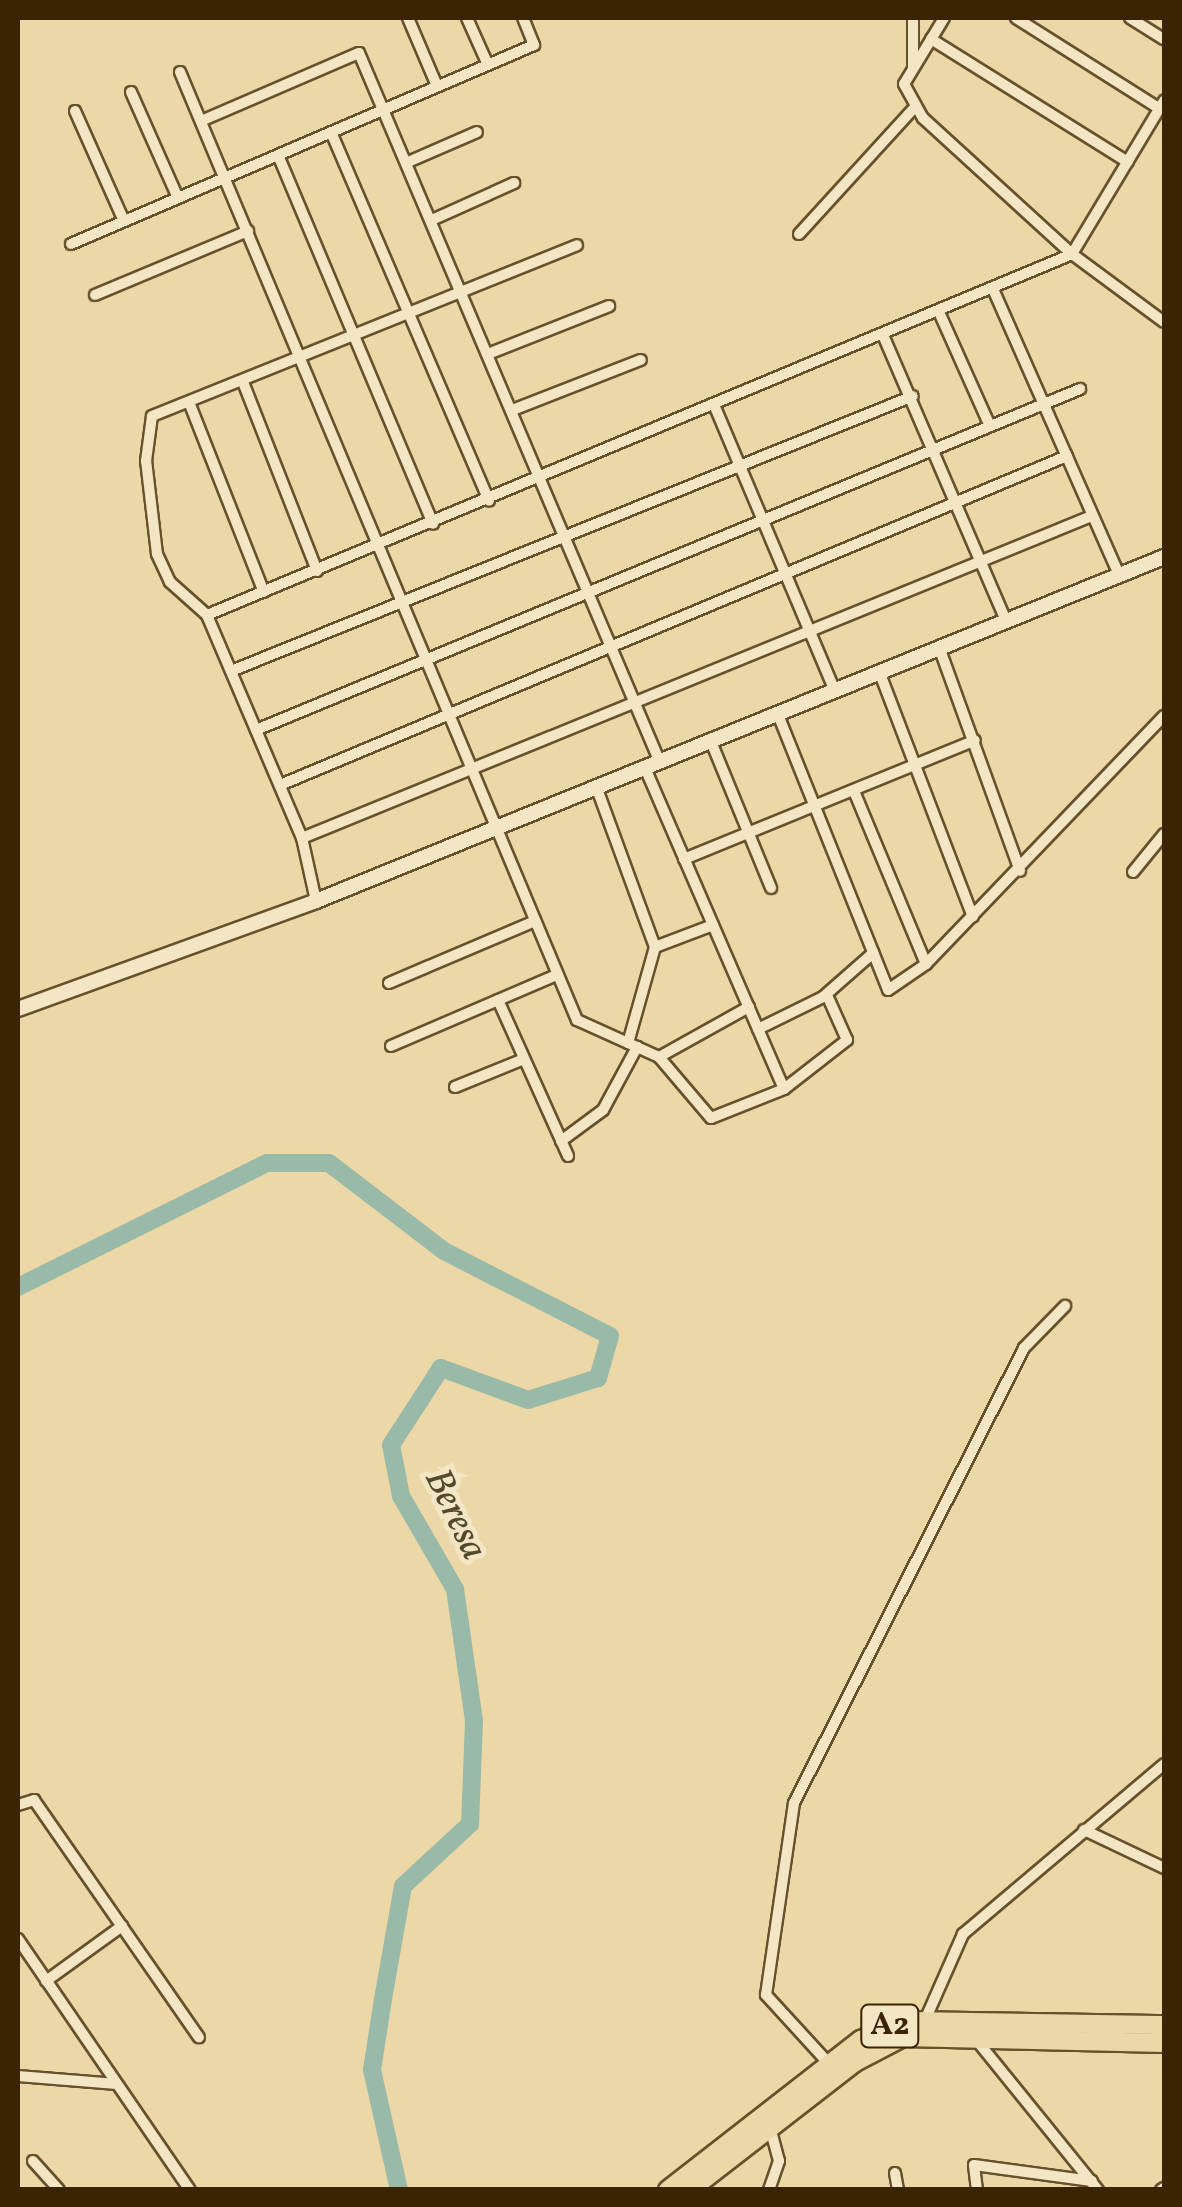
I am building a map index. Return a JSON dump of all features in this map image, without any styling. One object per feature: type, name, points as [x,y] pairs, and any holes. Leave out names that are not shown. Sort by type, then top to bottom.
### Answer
[{"type":"highway","name":"A2","points":[[668,2190],[882,2030],[926,2018],[974,2029],[1164,2043]]},
{"type":"highway","name":"A2","points":[[690,2190],[770,2128],[833,2070],[904,2038],[974,2029],[1164,2026]]},
{"type":"street","points":[[408,18],[437,86]]},
{"type":"street","points":[[467,18],[488,65]]},
{"type":"street","points":[[71,244],[534,45],[523,18]]},
{"type":"street","points":[[913,18],[913,69]]},
{"type":"street","points":[[944,18],[904,84],[916,106],[1072,254],[1164,322]]},
{"type":"street","points":[[207,615],[715,407],[1072,254],[1162,105],[1016,18]]},
{"type":"street","points":[[1130,18],[1164,39]]},
{"type":"street","points":[[931,39],[1128,162]]},
{"type":"street","points":[[201,121],[359,53],[493,352],[659,760]]},
{"type":"street","points":[[180,72],[576,1020],[660,1057],[711,1118],[784,1089],[847,1040],[827,994]]},
{"type":"street","points":[[131,92],[178,198]]},
{"type":"street","points":[[799,234],[916,106]]},
{"type":"street","points":[[75,111],[124,221]]},
{"type":"street","points":[[331,132],[414,312],[489,501]]},
{"type":"street","points":[[408,162],[477,132]]},
{"type":"street","points":[[278,155],[434,524]]},
{"type":"street","points":[[434,219],[514,183]]},
{"type":"street","points":[[95,295],[248,231]]},
{"type":"street","points":[[316,901],[302,838],[207,615],[170,582],[157,554],[146,461],[152,416],[576,245]]},
{"type":"street","points":[[992,289],[1120,575]]},
{"type":"street","points":[[493,352],[608,306]]},
{"type":"street","points":[[939,312],[990,426]]},
{"type":"street","points":[[883,336],[1006,620]]},
{"type":"street","points":[[516,408],[641,360]]},
{"type":"street","points":[[243,382],[317,571]]},
{"type":"street","points":[[256,730],[1080,389]]},
{"type":"street","points":[[231,671],[912,396]]},
{"type":"street","points":[[189,402],[264,592]]},
{"type":"street","points":[[715,407],[834,689]]},
{"type":"street","points":[[280,785],[1067,456]]},
{"type":"street","points":[[302,838],[807,626],[1092,516]]},
{"type":"street","points":[[18,1010],[316,901],[1164,557]]},
{"type":"street","points":[[939,647],[976,740],[1020,870]]},
{"type":"street","points":[[879,671],[974,917]]},
{"type":"street","points":[[778,712],[888,990],[926,964],[974,917],[1164,716]]},
{"type":"street","points":[[710,739],[771,888]]},
{"type":"street","points":[[684,859],[976,740]]},
{"type":"street","points":[[644,766],[784,1089]]},
{"type":"street","points":[[562,1141],[603,1110],[632,1045],[655,947],[596,786]]},
{"type":"street","points":[[854,791],[926,964]]},
{"type":"street","points":[[1133,872],[1164,834]]},
{"type":"street","points":[[389,983],[535,921]]},
{"type":"street","points":[[655,947],[713,925]]},
{"type":"street","points":[[758,1029],[827,994],[873,953]]},
{"type":"street","points":[[391,1046],[558,975]]},
{"type":"street","points":[[498,1000],[568,1156]]},
{"type":"street","points":[[660,1057],[748,1007]]},
{"type":"street","points":[[455,1087],[524,1059]]},
{"type":"street","points":[[833,2070],[766,1995],[794,1804],[1024,1348],[1066,1306]]},
{"type":"street","points":[[926,2018],[963,1934],[1162,1768]]},
{"type":"street","points":[[18,1805],[34,1800],[199,2037]]},
{"type":"street","points":[[1084,1830],[1164,1868]]},
{"type":"street","points":[[46,1981],[122,1926]]},
{"type":"street","points":[[18,1939],[190,2190]]},
{"type":"street","points":[[974,2029],[1095,2185]]},
{"type":"street","points":[[18,2076],[117,2084]]},
{"type":"street","points":[[769,2190],[779,2161],[770,2128]]},
{"type":"street","points":[[32,2161],[59,2190]]},
{"type":"street","points":[[977,2190],[974,2165],[1095,2185]]},
{"type":"street","points":[[895,2173],[898,2190]]},
{"type":"waterway","name":"Beresa","points":[[18,1287],[267,1163],[329,1163],[444,1251],[610,1336],[598,1378],[528,1400],[441,1368],[391,1445],[401,1496],[455,1589],[474,1721],[470,1824],[403,1886],[383,1999],[372,2070],[399,2190]]}]
